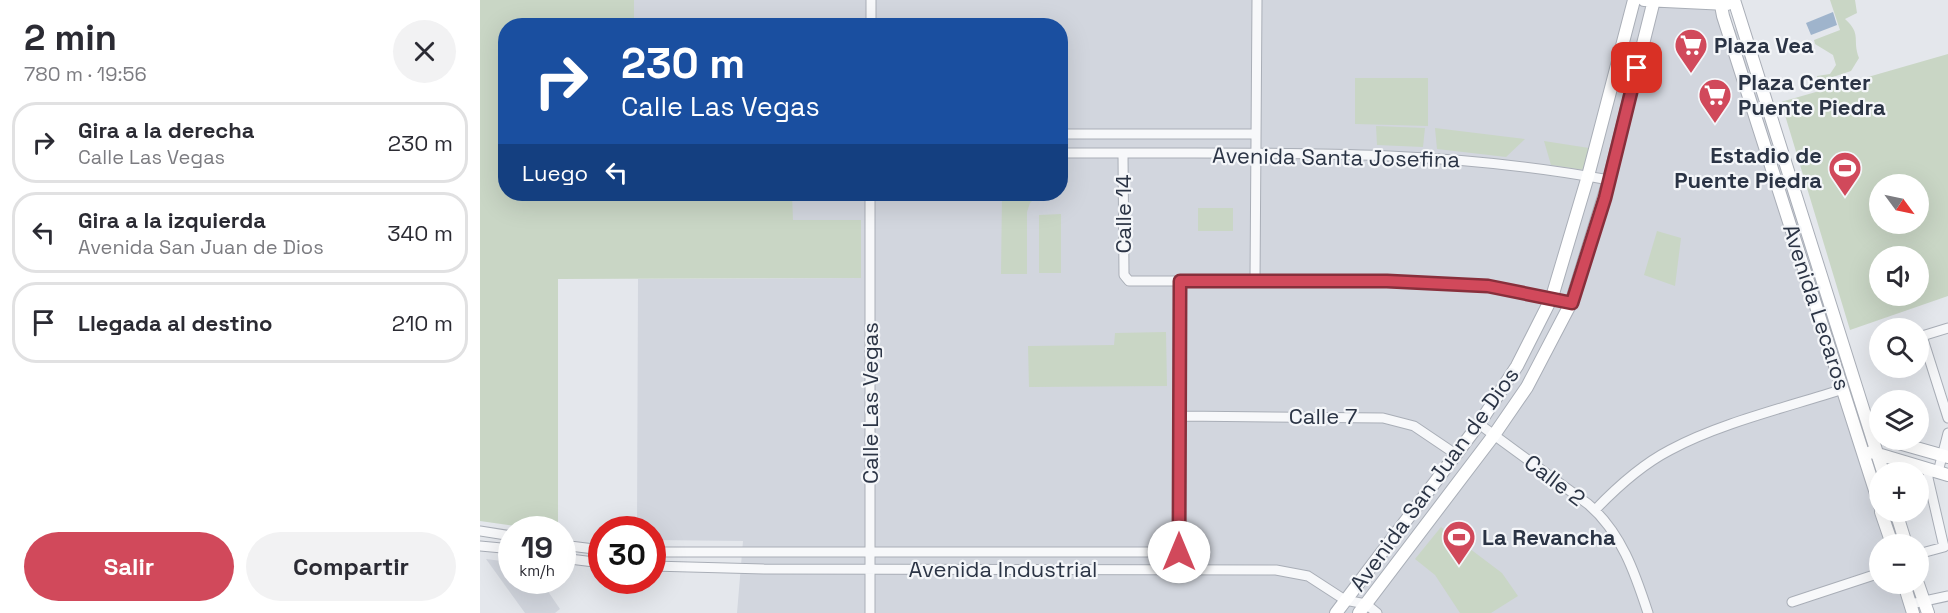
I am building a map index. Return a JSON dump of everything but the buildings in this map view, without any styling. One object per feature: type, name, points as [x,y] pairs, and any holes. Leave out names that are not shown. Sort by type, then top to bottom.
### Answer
[{"type":"main road","name":"Avenida San Juan de Dios","points":[[1336,613],[1479,424],[1517,366],[1552,297],[1588,176],[1634,0]]},
{"type":"main road","name":"Avenida Lecaros","points":[[1644,0],[1734,1],[1869,417]]},
{"type":"main road","name":"Avenida San Juan de Dios","points":[[1362,609],[1481,454],[1527,387],[1572,303],[1609,180],[1654,0]]},
{"type":"main road","name":"Avenida Lecaros","points":[[1720,2],[1869,473]]},
{"type":"main road","points":[[1856,431],[1869,434]]},
{"type":"main road","points":[[1466,443],[1481,454]]},
{"type":"main road","points":[[1861,449],[1938,472]]},
{"type":"main road","name":"Avenida Lecaros","points":[[1877,450],[1880,462]]},
{"type":"main road","points":[[1924,450],[1945,456]]},
{"type":"main road","points":[[1907,594],[1912,609]]},
{"type":"street","points":[[871,0],[871,18]]},
{"type":"street","points":[[1255,281],[1257,0]]},
{"type":"street","name":"Avenida Santa Josefina","points":[[1068,134],[1256,134]]},
{"type":"street","name":"Avenida Santa Josefina","points":[[1068,153],[1426,157],[1510,164],[1609,180]]},
{"type":"street","name":"Calle 14","points":[[1123,154],[1124,275],[1129,281],[1180,281]]},
{"type":"street","name":"Calle Las Vegas","points":[[870,201],[870,613]]},
{"type":"street","points":[[1179,568],[1180,281],[1387,281],[1477,285],[1552,297],[1572,303]]},
{"type":"street","points":[[1948,328],[1922,336],[1948,418]]},
{"type":"street","points":[[1595,510],[1639,469],[1668,450],[1693,439],[1843,389]]},
{"type":"street","name":"Calle 7","points":[[1180,416],[1383,418],[1422,430],[1456,455]]},
{"type":"street","name":"Calle 2","points":[[1479,424],[1595,510],[1615,535],[1627,555],[1648,613]]},
{"type":"street","points":[[1929,551],[1944,547],[1928,478],[1938,472],[1945,456],[1948,433]]},
{"type":"street","points":[[480,531],[498,534]]},
{"type":"street","points":[[480,546],[498,548]]},
{"type":"street","points":[[666,552],[1179,552]]},
{"type":"street","name":"Avenida Industrial","points":[[666,566],[764,569],[1179,568],[1293,571],[1308,576],[1345,600]]},
{"type":"street","points":[[1792,602],[1869,577]]},
{"type":"street","points":[[1912,609],[1926,607],[1948,596]]},
{"type":"street","points":[[1345,600],[1362,609],[1377,613]]},
{"type":"shaded area","points":[[634,0],[1643,0],[1715,10],[1738,32],[1872,462],[1869,462],[1869,522],[1891,522],[1896,534],[1869,534],[1869,594],[1914,594],[1921,613],[737,613],[743,541],[666,540],[666,516],[637,516],[638,279],[861,278],[792,220],[792,201],[1068,201],[1068,18],[634,18]]},
{"type":"shaded area","points":[[486,559],[498,560],[498,576]]},
{"type":"shaded area","points":[[511,594],[550,594],[560,609],[555,613],[525,613]]},
{"type":"green space","points":[[480,0],[634,0],[634,18],[498,18],[498,201],[792,201],[793,220],[861,220],[861,278],[558,279],[558,516],[498,516],[498,524],[480,521]]},
{"type":"green space","points":[[1830,0],[1855,0],[1857,13],[1845,19],[1855,33],[1859,58],[1851,71],[1818,82],[1817,76],[1830,74],[1836,65],[1833,55],[1815,44],[1814,40],[1840,30]]},
{"type":"green space","name":"Estadio de Puente Piedra","points":[[1948,54],[1948,296],[1929,303],[1929,246],[1869,246],[1869,306],[1919,306],[1885,318],[1869,318],[1869,323],[1850,330],[1781,102]]},
{"type":"green space","points":[[1355,78],[1428,78],[1428,126],[1355,124]]},
{"type":"green space","points":[[1376,126],[1425,128],[1423,147],[1377,145]]},
{"type":"green space","points":[[1435,128],[1525,139],[1506,157],[1437,149]]},
{"type":"green space","points":[[1544,141],[1589,148],[1584,170],[1551,165]]},
{"type":"green space","points":[[1002,201],[1032,201],[1027,212],[1027,274],[1001,274]]},
{"type":"green space","points":[[1198,208],[1233,208],[1233,231],[1198,231]]},
{"type":"green space","points":[[1061,214],[1061,273],[1039,273],[1039,215]]},
{"type":"green space","points":[[1657,231],[1681,238],[1675,286],[1644,275]]},
{"type":"green space","points":[[1166,332],[1167,386],[1029,387],[1028,346],[1114,345],[1115,333]]},
{"type":"green space","name":"La Revancha","points":[[1441,527],[1502,573],[1518,596],[1491,613],[1460,613],[1435,575],[1415,559]]},
{"type":"water","points":[[1833,12],[1837,25],[1811,35],[1806,23]]},
{"type":"place","name":"Plaza Vea","points":[[1691,74]]},
{"type":"place","name":"Plaza Center Puente Piedra","points":[[1715,124]]},
{"type":"place","name":"Estadio de Puente Piedra","points":[[1845,197]]},
{"type":"place","name":"La Revancha","points":[[1459,566]]},
{"type":"route","points":[[1179,552],[1180,281],[1387,281],[1488,286],[1552,297],[1572,303],[1605,198],[1637,68]]}]
